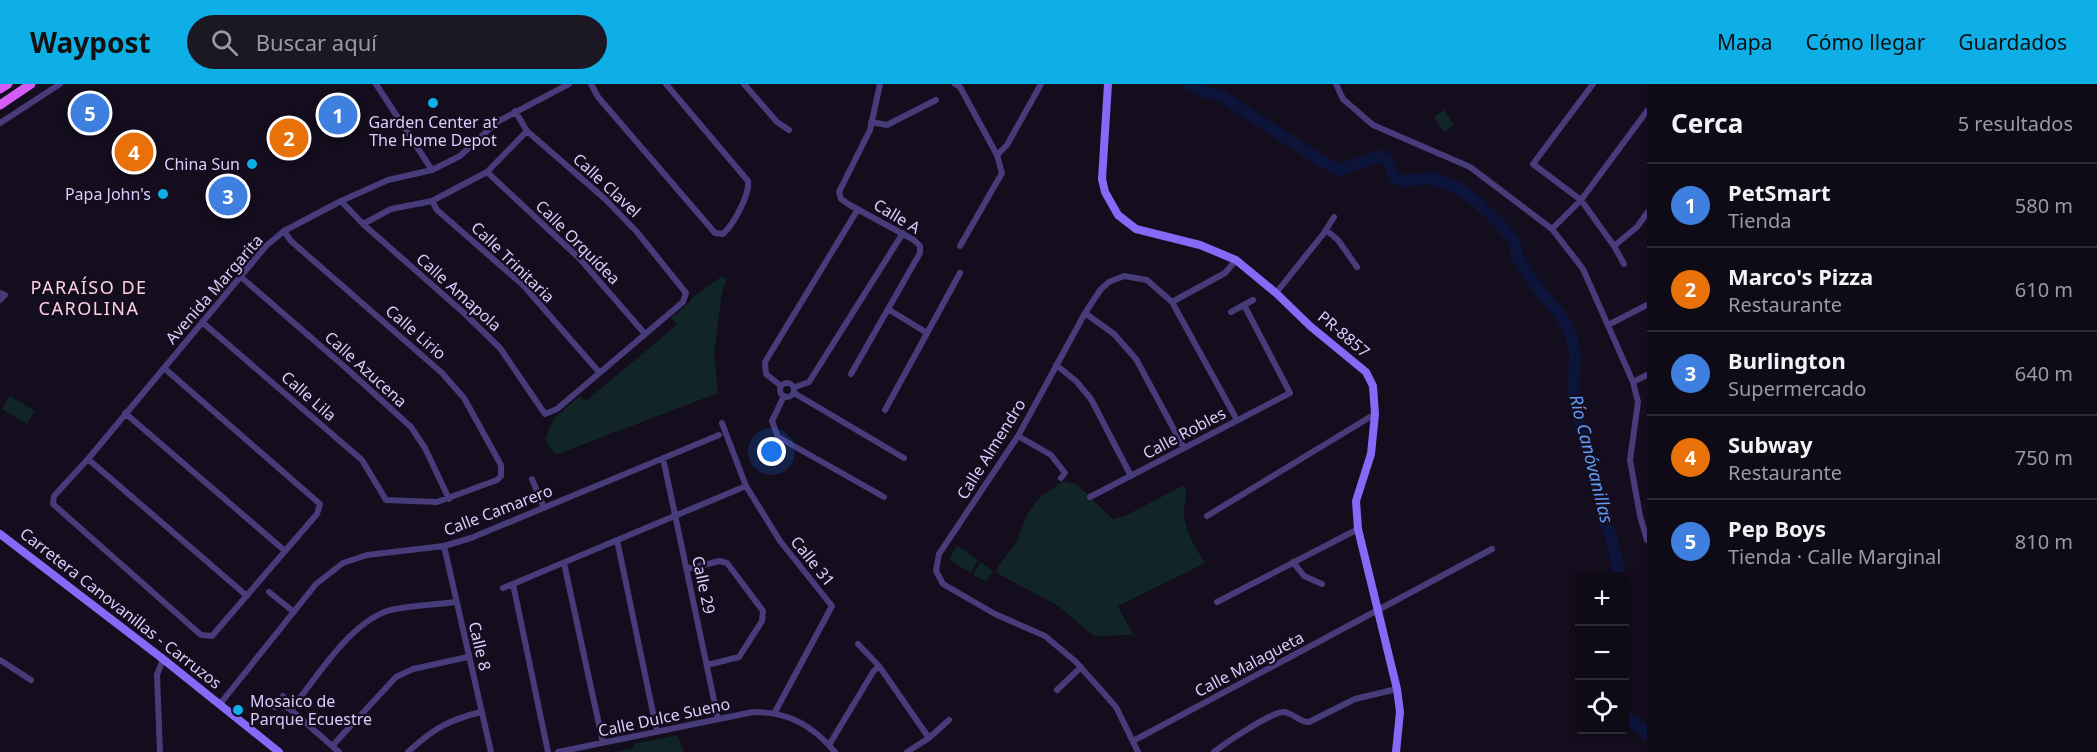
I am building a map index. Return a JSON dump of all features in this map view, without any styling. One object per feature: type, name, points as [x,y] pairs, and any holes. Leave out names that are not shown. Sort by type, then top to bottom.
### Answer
[{"type":"main road","points":[[0,89],[8,84]]},
{"type":"main road","points":[[0,105],[31,84]]},
{"type":"street","points":[[0,123],[60,84]]},
{"type":"street","points":[[376,84],[432,170]]},
{"type":"street","name":"Avenida Margarita","points":[[247,596],[212,636],[201,635],[53,504],[54,496],[88,459],[266,246],[284,231],[341,201],[388,180],[432,170],[460,156],[497,122],[569,84]]},
{"type":"street","points":[[591,84],[598,97],[692,207],[715,233],[723,234],[730,228],[749,189],[748,181],[666,84]]},
{"type":"street","points":[[744,84],[777,122],[789,130]]},
{"type":"street","name":"Calle A","points":[[850,374],[920,253],[920,246],[914,240],[841,199],[839,192],[870,130],[880,84]]},
{"type":"street","points":[[955,84],[960,87],[997,155],[1002,173],[960,246]]},
{"type":"street","points":[[997,155],[1007,145],[1041,84]]},
{"type":"street","name":"PR-8857","points":[[1108,84],[1102,179],[1105,192],[1118,215],[1136,229],[1200,245],[1236,260],[1366,372],[1373,386],[1375,414],[1371,454],[1356,501],[1358,529],[1397,689],[1400,712],[1396,752]]},
{"type":"street","points":[[1336,84],[1343,99],[1373,125],[1470,167],[1552,229],[1583,269],[1634,382],[1638,402],[1630,460],[1640,516],[1647,540]]},
{"type":"street","points":[[1593,84],[1533,164],[1581,200],[1624,264]]},
{"type":"street","points":[[871,122],[887,125],[936,100]]},
{"type":"street","name":"Calle Clavel","points":[[515,111],[527,131],[605,199],[637,232],[686,293],[683,302],[645,334]]},
{"type":"street","points":[[1552,229],[1581,200],[1647,111]]},
{"type":"street","points":[[363,224],[391,209],[432,201],[487,172],[527,131]]},
{"type":"street","name":"Calle Orquídea","points":[[487,172],[580,259],[645,334]]},
{"type":"street","name":"Calle Amapola","points":[[341,201],[363,224],[500,348],[545,414],[557,409],[599,372]]},
{"type":"street","name":"Calle Trinitaria","points":[[432,201],[437,210],[523,285],[599,372]]},
{"type":"street","points":[[781,386],[766,374],[765,362],[858,209]]},
{"type":"street","points":[[1614,246],[1637,227],[1647,213]]},
{"type":"street","points":[[1276,293],[1334,217]]},
{"type":"street","points":[[1326,230],[1338,240],[1357,267]]},
{"type":"street","name":"Calle Lirio","points":[[284,231],[291,241],[442,373],[464,398],[501,465],[501,476],[497,480],[449,499]]},
{"type":"street","points":[[781,386],[780,392],[790,397],[794,390],[809,382],[903,233]]},
{"type":"street","points":[[1172,302],[1225,273],[1236,260]]},
{"type":"street","points":[[885,410],[960,273]]},
{"type":"street","name":"Calle Almendro","points":[[1138,752],[1116,707],[1081,667],[1045,636],[995,614],[944,585],[936,571],[939,554],[1018,436],[1085,313],[1101,289],[1109,282],[1124,276],[1148,280],[1172,302],[1237,420]]},
{"type":"street","name":"Calle Azucena","points":[[241,277],[411,427],[425,448],[449,499]]},
{"type":"street","points":[[0,293],[5,295],[0,300]]},
{"type":"street","points":[[1231,312],[1253,300]]},
{"type":"street","name":"Calle Robles","points":[[1090,497],[1290,393],[1244,305]]},
{"type":"street","points":[[1608,325],[1647,305]]},
{"type":"street","points":[[888,309],[927,333]]},
{"type":"street","points":[[1085,313],[1114,334],[1136,359],[1184,448]]},
{"type":"street","name":"Calle Lila","points":[[202,322],[362,460],[386,500],[437,502],[449,499]]},
{"type":"street","points":[[599,372],[645,334]]},
{"type":"street","points":[[1056,365],[1076,381],[1091,399],[1131,476]]},
{"type":"street","points":[[88,459],[247,596],[317,514],[320,504],[164,368]]},
{"type":"street","points":[[1634,382],[1647,375]]},
{"type":"street","points":[[781,386],[788,382],[794,390],[904,458]]},
{"type":"street","points":[[784,396],[772,421],[778,437],[884,497]]},
{"type":"street","points":[[125,413],[285,551]]},
{"type":"street","points":[[1207,516],[1375,414]]},
{"type":"street","name":"Calle 31","points":[[722,423],[746,486],[780,541],[832,606],[775,712]]},
{"type":"street","name":"Calle Camarero","points":[[220,704],[316,584],[343,563],[367,555],[444,546],[471,538],[719,435]]},
{"type":"street","points":[[1018,436],[1051,455],[1065,473],[1061,478]]},
{"type":"street","name":"Calle 29","points":[[663,458],[718,719]]},
{"type":"street","points":[[532,479],[544,508]]},
{"type":"street","points":[[502,588],[746,486]]},
{"type":"street","points":[[1216,602],[1358,529]]},
{"type":"street","name":"Carretera Canovanillas - Carruzos","points":[[0,534],[164,659],[279,752]]},
{"type":"street","points":[[617,540],[657,732]]},
{"type":"street","name":"Calle 8","points":[[444,546],[491,752]]},
{"type":"street","name":"Calle Malagueta","points":[[1133,741],[1492,549]]},
{"type":"street","points":[[687,569],[720,561],[727,563],[763,611],[762,621],[739,657],[707,665]]},
{"type":"street","points":[[1293,562],[1304,576],[1322,584]]},
{"type":"street","points":[[564,563],[603,743]]},
{"type":"street","points":[[513,584],[548,752]]},
{"type":"street","points":[[269,592],[294,612]]},
{"type":"street","points":[[291,710],[352,632],[369,619],[389,610],[456,602]]},
{"type":"street","points":[[858,645],[879,666],[929,738]]},
{"type":"street","points":[[333,745],[396,677],[413,669],[468,657]]},
{"type":"street","points":[[160,752],[157,675],[164,659]]},
{"type":"street","points":[[0,660],[31,680]]},
{"type":"street","points":[[829,745],[873,672],[879,666]]},
{"type":"street","points":[[1057,690],[1081,667]]},
{"type":"street","points":[[1214,752],[1244,732],[1279,714],[1288,713],[1301,722],[1309,722],[1355,699],[1397,689]]},
{"type":"street","points":[[279,702],[339,752]]},
{"type":"street","points":[[408,752],[429,733],[455,718],[481,711]]},
{"type":"street","name":"Calle Dulce Sueno","points":[[558,752],[753,712],[775,712]]},
{"type":"street","points":[[775,712],[808,726],[835,752]]},
{"type":"street","points":[[907,752],[929,738],[949,720]]},
{"type":"green space","points":[[1444,110],[1454,125],[1444,132],[1434,117]]},
{"type":"green space","points":[[721,277],[727,278],[722,292],[714,354],[718,393],[555,455],[545,439],[554,418],[580,396],[586,401],[677,325],[671,318],[692,298]]},
{"type":"green space","points":[[10,396],[35,411],[27,424],[2,409]]},
{"type":"green space","points":[[1063,481],[1076,484],[1113,519],[1127,515],[1184,485],[1186,492],[1184,514],[1187,527],[1205,563],[1118,606],[1133,635],[1094,636],[1057,605],[997,573],[997,568],[1016,543],[1025,518],[1038,499]]},
{"type":"green space","points":[[957,546],[978,560],[970,573],[949,559]]},
{"type":"green space","points":[[981,562],[993,571],[986,581],[973,575]]},
{"type":"green space","points":[[677,735],[684,752],[614,752],[634,748],[634,744]]},
{"type":"waterway","name":"Río Canóvanillas","points":[[1189,84],[1204,92],[1222,96],[1321,161],[1340,170],[1380,156],[1387,159],[1395,178],[1403,181],[1430,178],[1456,187],[1475,200],[1502,226],[1514,241],[1518,258],[1527,273],[1559,313],[1571,334],[1575,355],[1573,395],[1589,461],[1601,498],[1602,515],[1610,534],[1619,572]]},
{"type":"waterway","name":"Río Canóvanillas","points":[[1629,719],[1647,733]]},
{"type":"place","name":"Garden Center at The Home Depot","points":[[433,103]]},
{"type":"place","name":"Pep Boys","points":[[90,113]]},
{"type":"place","name":"PetSmart","points":[[338,115]]},
{"type":"place","name":"Marco's Pizza","points":[[289,138]]},
{"type":"place","name":"Subway","points":[[134,152]]},
{"type":"place","name":"China Sun","points":[[252,164]]},
{"type":"place","name":"Papa John's","points":[[163,194]]},
{"type":"place","name":"Burlington","points":[[228,196]]},
{"type":"place","name":"Mosaico de Parque Ecuestre","points":[[238,710]]},
{"type":"district","name":"PARAÍSO DE CAROLINA","points":[[89,298]]}]
